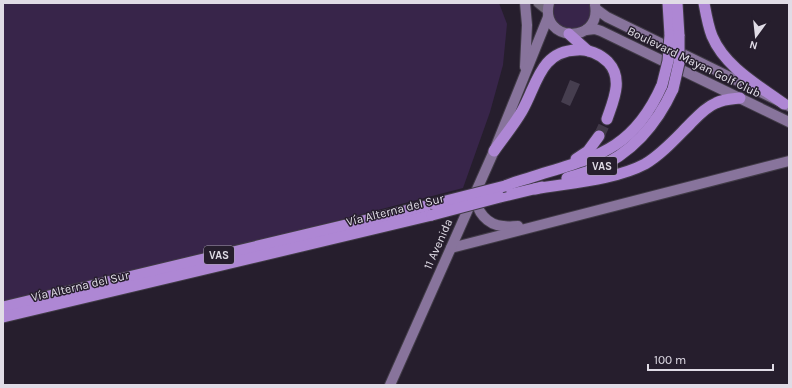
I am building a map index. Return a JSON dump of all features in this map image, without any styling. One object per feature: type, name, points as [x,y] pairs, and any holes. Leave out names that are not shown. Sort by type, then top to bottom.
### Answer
[{"type":"highway","name":"Vía Alterna del Sur","points":[[3,317],[432,215],[535,189],[595,169],[625,152],[640,139],[665,106],[668,87],[679,63],[668,3]]},
{"type":"highway","name":"Vía Alterna del Sur","points":[[674,36],[677,3]]},
{"type":"highway","points":[[704,3],[711,33],[724,55],[740,72],[786,105]]},
{"type":"highway","points":[[569,34],[588,51]]},
{"type":"highway","points":[[494,151],[522,111],[538,76],[546,63],[567,51],[576,50],[595,53],[608,62],[612,67],[616,78],[615,95],[607,119]]},
{"type":"highway","name":"Vía Alterna del Sur","points":[[3,307],[434,204],[509,185],[592,158],[615,146],[631,133],[668,87]]},
{"type":"highway","points":[[535,189],[598,179],[636,168],[662,152],[701,113],[712,105],[727,99],[740,98]]},
{"type":"highway","points":[[509,185],[581,156],[591,148],[599,136]]},
{"type":"main road","points":[[525,3],[527,25],[525,74]]},
{"type":"main road","points":[[548,10],[554,27],[569,34],[586,30],[593,21],[595,6]]},
{"type":"main road","name":"Boulevard Mayan Golf Club","points":[[595,6],[607,17],[786,105]]},
{"type":"main road","name":"11 Avenida","points":[[390,385],[494,151],[525,74],[548,10]]},
{"type":"main road","name":"Boulevard Mayan Golf Club","points":[[586,30],[595,29],[601,31],[789,122]]},
{"type":"main road","name":"11 Avenida","points":[[518,92],[546,39],[559,30]]},
{"type":"main road","points":[[773,165],[789,157]]},
{"type":"main road","points":[[451,248],[789,161]]},
{"type":"main road","points":[[476,192],[477,209],[489,221],[502,226],[534,226]]},
{"type":"street","points":[[538,3],[548,10]]},
{"type":"shaded area","points":[[3,3],[499,3],[507,24],[503,65],[490,112],[463,188],[3,307]]},
{"type":"shaded area","points":[[553,3],[590,3],[591,12],[588,20],[583,25],[577,28],[569,29],[562,27],[557,23],[553,16]]},
{"type":"building","points":[[570,80],[580,84],[570,106],[561,102]]},
{"type":"tunnel","points":[[599,136],[607,119]]}]
